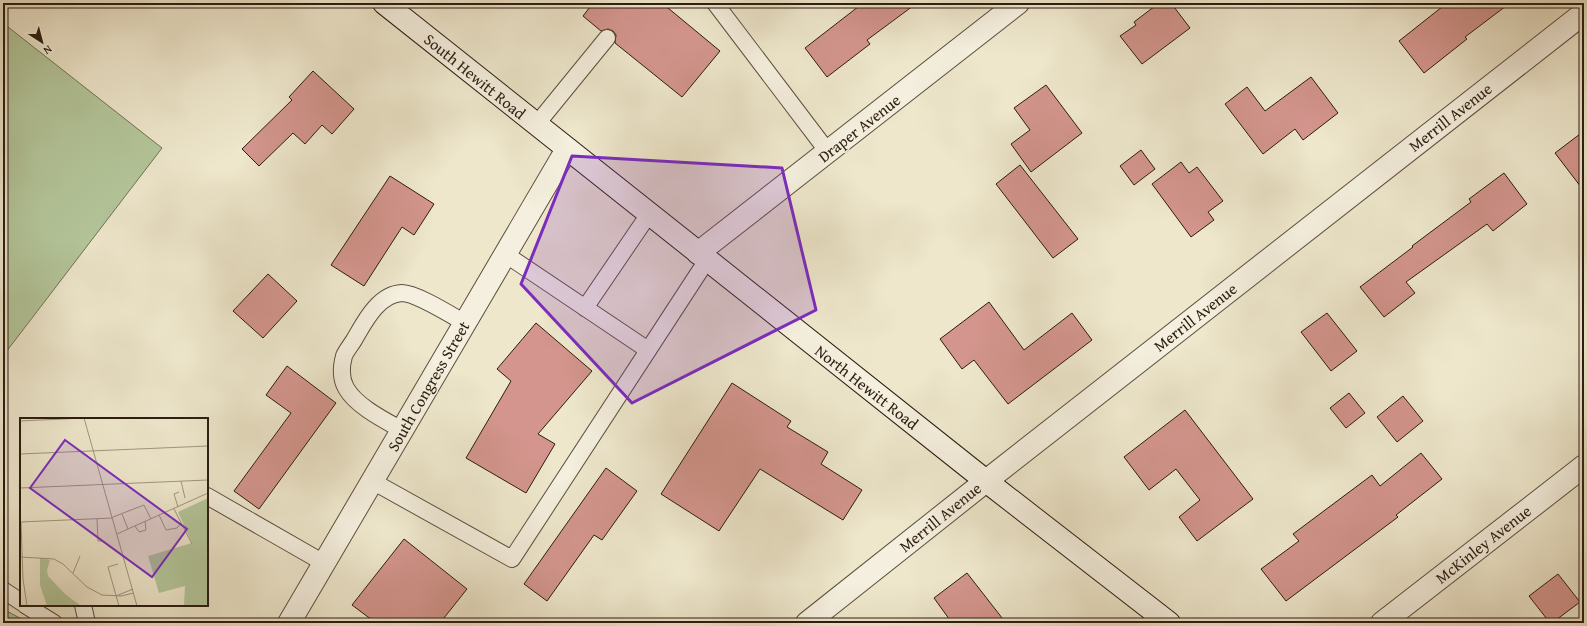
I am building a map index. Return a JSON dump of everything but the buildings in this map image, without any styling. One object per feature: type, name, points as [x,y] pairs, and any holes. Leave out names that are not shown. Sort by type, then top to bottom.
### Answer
[{"type":"street","name":"South Hewitt Road","points":[[384,3],[566,149]]},
{"type":"street","name":"Draper Avenue","points":[[703,256],[828,152],[1018,3]]},
{"type":"street","name":"Merrill Avenue","points":[[807,623],[1584,13]]},
{"type":"street","name":"North Hewitt Road","points":[[566,149],[986,481],[1169,623]]},
{"type":"street","name":"South Congress Street","points":[[289,623],[566,149]]},
{"type":"street","name":"McKinley Avenue","points":[[1382,623],[1584,466]]},
{"type":"lane","points":[[715,3],[828,152]]},
{"type":"lane","points":[[536,125],[606,38]]},
{"type":"lane","points":[[585,308],[649,214]]},
{"type":"lane","points":[[505,254],[648,350]]},
{"type":"lane","points":[[372,481],[512,558],[648,350],[703,256]]},
{"type":"lane","points":[[402,430],[374,414],[358,401],[347,389],[341,375],[344,356],[375,308],[389,297],[402,293],[417,297],[465,323]]},
{"type":"lane","points":[[208,497],[324,563]]},
{"type":"lane","points":[[3,590],[20,601]]},
{"type":"lane","points":[[26,606],[54,623]]},
{"type":"lane","points":[[83,606],[87,623]]},
{"type":"highlighted area","points":[[572,156],[782,168],[816,310],[632,403],[521,284]]},
{"type":"green space","points":[[3,23],[162,148],[3,356]]},
{"type":"green space","points":[[3,609],[29,623],[3,623]]}]
